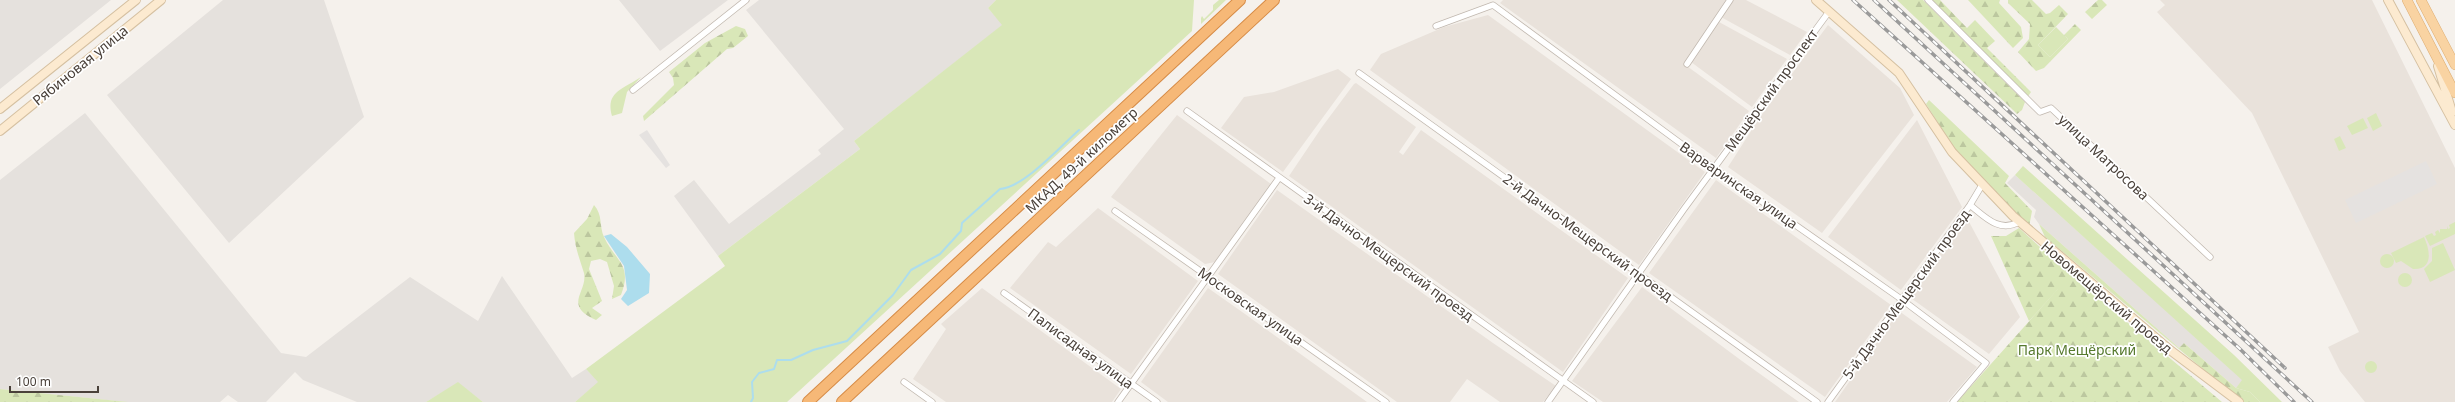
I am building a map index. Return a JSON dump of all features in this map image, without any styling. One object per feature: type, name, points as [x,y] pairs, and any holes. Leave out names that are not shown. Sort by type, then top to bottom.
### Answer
[{"type":"highway","name":"МКАД, 49-й километр","points":[[808,402],[1240,0]]},
{"type":"highway","name":"МКАД, 49-й километр","points":[[842,402],[1274,0]]},
{"type":"main road","points":[[2407,0],[2455,93]]},
{"type":"main road","points":[[2422,0],[2455,65]]},
{"type":"street","name":"Рябиновая улица","points":[[0,109],[136,0]]},
{"type":"street","name":"Рябиновая улица","points":[[0,130],[160,0]]},
{"type":"street","points":[[633,90],[746,0]]},
{"type":"street","points":[[1687,64],[1730,0]]},
{"type":"street","name":"Новомещёрский проезд","points":[[1816,0],[1828,13],[1899,74],[1911,89],[1941,138],[1982,185],[2019,222],[2170,350],[2238,402]]},
{"type":"street","name":"улица Матросова","points":[[1928,0],[2040,112],[2051,108],[2210,257]]},
{"type":"street","points":[[2388,0],[2455,123]]},
{"type":"street","name":"Варваринская улица","points":[[1436,26],[1493,5],[1714,168],[1901,299],[1986,363],[1953,402]]},
{"type":"street","name":"Мещёрский проспект","points":[[1548,402],[1714,168],[1828,13]]},
{"type":"street","points":[[2433,50],[2455,123]]},
{"type":"street","name":"2-й Дачно-Мещерский проезд","points":[[1359,73],[1817,402]]},
{"type":"street","name":"3-й Дачно-Мещерский проезд","points":[[1187,111],[1593,402]]},
{"type":"street","points":[[1118,402],[1279,178]]},
{"type":"street","name":"5-й Дачно-Мещерский проезд","points":[[1828,402],[1970,205],[1982,185]]},
{"type":"street","points":[[1970,205],[1999,226],[2006,227],[2019,222]]},
{"type":"street","name":"Московская улица","points":[[1115,211],[1386,402]]},
{"type":"street","name":"Палисадная улица","points":[[1004,293],[1157,402]]},
{"type":"street","points":[[904,382],[932,402]]},
{"type":"shaded area","points":[[0,0],[111,0],[0,89]]},
{"type":"shaded area","points":[[223,0],[324,0],[364,117],[229,243],[107,95]]},
{"type":"shaded area","points":[[619,0],[728,0],[660,51]]},
{"type":"shaded area","points":[[759,0],[996,0],[988,8],[1003,25],[854,141],[860,149],[718,256],[674,196],[694,180],[729,224],[821,154],[818,150],[844,129],[746,10]]},
{"type":"shaded area","points":[[1503,0],[1728,0],[1684,64],[1749,111],[1716,158],[1500,3]]},
{"type":"shaded area","points":[[1732,0],[1746,0],[1807,32],[1790,55],[1721,17]]},
{"type":"shaded area","points":[[2160,0],[2372,0],[2455,168],[2455,402],[2365,402],[2340,371],[2328,347],[2359,332],[2252,113],[2157,12],[2165,5]]},
{"type":"shaded area","points":[[1488,15],[1705,172],[1639,265],[1370,70],[1381,54],[1444,27]]},
{"type":"shaded area","points":[[1719,22],[1787,59],[1752,107],[1691,62]]},
{"type":"shaded area","points":[[1828,25],[1900,88],[1914,115],[1822,233],[1728,167],[1760,117]]},
{"type":"shaded area","points":[[1338,69],[1351,79],[1283,172],[1221,128],[1244,97],[1274,92]]},
{"type":"shaded area","points":[[1356,83],[1416,127],[1399,152],[1403,155],[1421,130],[1628,278],[1563,372],[1289,176],[1322,127]]},
{"type":"shaded area","points":[[85,113],[281,353],[306,357],[410,277],[478,321],[502,276],[572,378],[586,369],[599,382],[575,402],[483,402],[458,383],[426,402],[357,402],[303,380],[295,372],[266,402],[238,402],[228,395],[220,402],[126,402],[0,389],[0,180]]},
{"type":"shaded area","points":[[1177,115],[1271,184],[1215,262],[1205,264],[1111,197]]},
{"type":"shaded area","points":[[1917,120],[1962,207],[1901,290],[1828,237]]},
{"type":"shaded area","points":[[647,130],[670,165],[666,168],[639,135]]},
{"type":"shaded area","points":[[2426,161],[2437,184],[2356,223],[2345,200]]},
{"type":"shaded area","points":[[2015,175],[2243,380],[2236,388],[2184,343],[2179,348],[2039,224],[2034,217],[2036,210],[2007,183]]},
{"type":"shaded area","points":[[1716,180],[1891,305],[1825,397],[1649,273]]},
{"type":"shaded area","points":[[1277,190],[1556,386],[1543,402],[1500,402],[1467,379],[1450,402],[1397,402],[1218,274]]},
{"type":"shaded area","points":[[1098,208],[1198,281],[1131,374],[1010,288],[1048,242],[1056,247]]},
{"type":"shaded area","points":[[1967,218],[2020,317],[1989,354],[1908,296]]},
{"type":"shaded area","points":[[1642,287],[1799,402],[1603,402],[1572,381]]},
{"type":"shaded area","points":[[982,288],[1121,389],[1112,402],[946,402],[913,379],[946,329],[941,324]]},
{"type":"shaded area","points":[[1208,288],[1367,402],[1168,402],[1141,382]]},
{"type":"shaded area","points":[[1899,311],[1977,367],[1947,402],[1835,402]]},
{"type":"green space","points":[[996,0],[1194,0],[1192,31],[787,402],[575,402],[598,382],[586,369],[725,266],[718,256],[860,149],[854,141],[1002,25],[988,8]]},
{"type":"green space","points":[[1219,0],[1226,0],[1201,24],[1202,16],[1204,19],[1213,10],[1213,5]]},
{"type":"green space","points":[[1897,0],[1923,0],[2025,102],[2022,110],[2017,114]]},
{"type":"green space","points":[[1928,0],[1940,0],[1967,28],[1975,20],[1995,41],[1987,48],[2031,92],[2027,98]]},
{"type":"green space","points":[[1968,0],[2000,0],[1999,3],[2021,27],[2023,38],[2013,48]]},
{"type":"green space","points":[[2008,0],[2032,0],[2046,14],[2050,13],[2059,5],[2068,14],[2038,45],[2050,57],[2068,39],[2064,35],[2075,24],[2081,30],[2044,68],[2036,71],[2018,52],[2029,39],[2030,24],[2008,3]]},
{"type":"green space","points":[[2098,0],[2102,0],[2107,5],[2092,19],[2085,12]]},
{"type":"green space","points":[[736,26],[745,29],[748,36],[733,48],[727,49],[644,121],[643,116],[674,85],[673,78],[669,72],[705,43]]},
{"type":"green space","points":[[2056,27],[2068,39],[2050,57],[2038,45]]},
{"type":"green space","points":[[641,77],[627,92],[622,113],[612,116],[610,108],[613,96],[622,88]]},
{"type":"green space","points":[[1929,100],[2009,176],[2005,183],[2032,211],[2029,227],[1957,153],[1926,104]]},
{"type":"green space","points":[[2376,113],[2382,126],[2373,131],[2367,118]]},
{"type":"green space","points":[[2363,118],[2368,128],[2352,135],[2347,126]]},
{"type":"green space","points":[[2340,136],[2346,148],[2339,151],[2334,139]]},
{"type":"green space","points":[[2023,166],[2234,355],[2282,402],[2260,402],[2250,392],[2236,388],[2242,380],[2015,175]]},
{"type":"green space","points":[[594,205],[599,213],[604,237],[621,263],[625,276],[621,295],[612,299],[614,286],[607,262],[600,259],[591,261],[589,269],[602,301],[592,308],[602,315],[596,320],[580,309],[578,304],[583,286],[584,273],[574,233],[587,219]]},
{"type":"green space","points":[[2455,222],[2455,234],[2430,246],[2425,236],[2432,233],[2434,236],[2436,235],[2435,232],[2438,230],[2440,233],[2440,229],[2447,229],[2447,226],[2448,229],[2450,228],[2449,225]]},
{"type":"green space","points":[[2039,224],[2179,348],[2184,343],[2236,388],[2250,392],[2260,402],[2239,402],[2222,385],[2045,237]]},
{"type":"green space","name":"Парк Мещёрский","points":[[2019,228],[2071,275],[2222,402],[1957,402],[2066,280],[2029,321],[1991,236],[2006,236]]},
{"type":"green space","points":[[2424,237],[2428,248],[2429,258],[2424,266],[2413,269],[2401,261],[2396,263],[2391,253]]},
{"type":"green space","points":[[2443,243],[2455,270],[2430,282],[2424,269],[2432,261],[2432,248]]},
{"type":"green space","points":[[2387,254],[2392,256],[2394,261],[2392,266],[2387,268],[2382,266],[2380,261],[2382,256]]},
{"type":"green space","points":[[2405,273],[2410,275],[2412,280],[2410,285],[2405,287],[2400,285],[2398,280],[2400,275]]},
{"type":"green space","points":[[2369,361],[2373,361],[2377,367],[2373,373],[2369,373],[2365,369],[2365,365]]},
{"type":"green space","points":[[458,382],[483,402],[426,402]]},
{"type":"green space","points":[[0,389],[128,402],[0,402]]},
{"type":"water","points":[[611,234],[627,247],[650,274],[649,293],[628,306],[621,299],[627,290],[624,266],[604,236]]},
{"type":"waterway","points":[[751,402],[753,398],[752,382],[759,373],[774,369],[777,360],[791,360],[813,350],[847,341],[893,295],[911,270],[940,254],[961,231],[962,223],[1000,189],[1020,182],[1079,130]]},
{"type":"railway","points":[[1853,0],[2240,349],[2294,402]]},
{"type":"railway","points":[[1874,0],[2312,402]]},
{"type":"railway","points":[[1889,0],[2285,368]]}]
